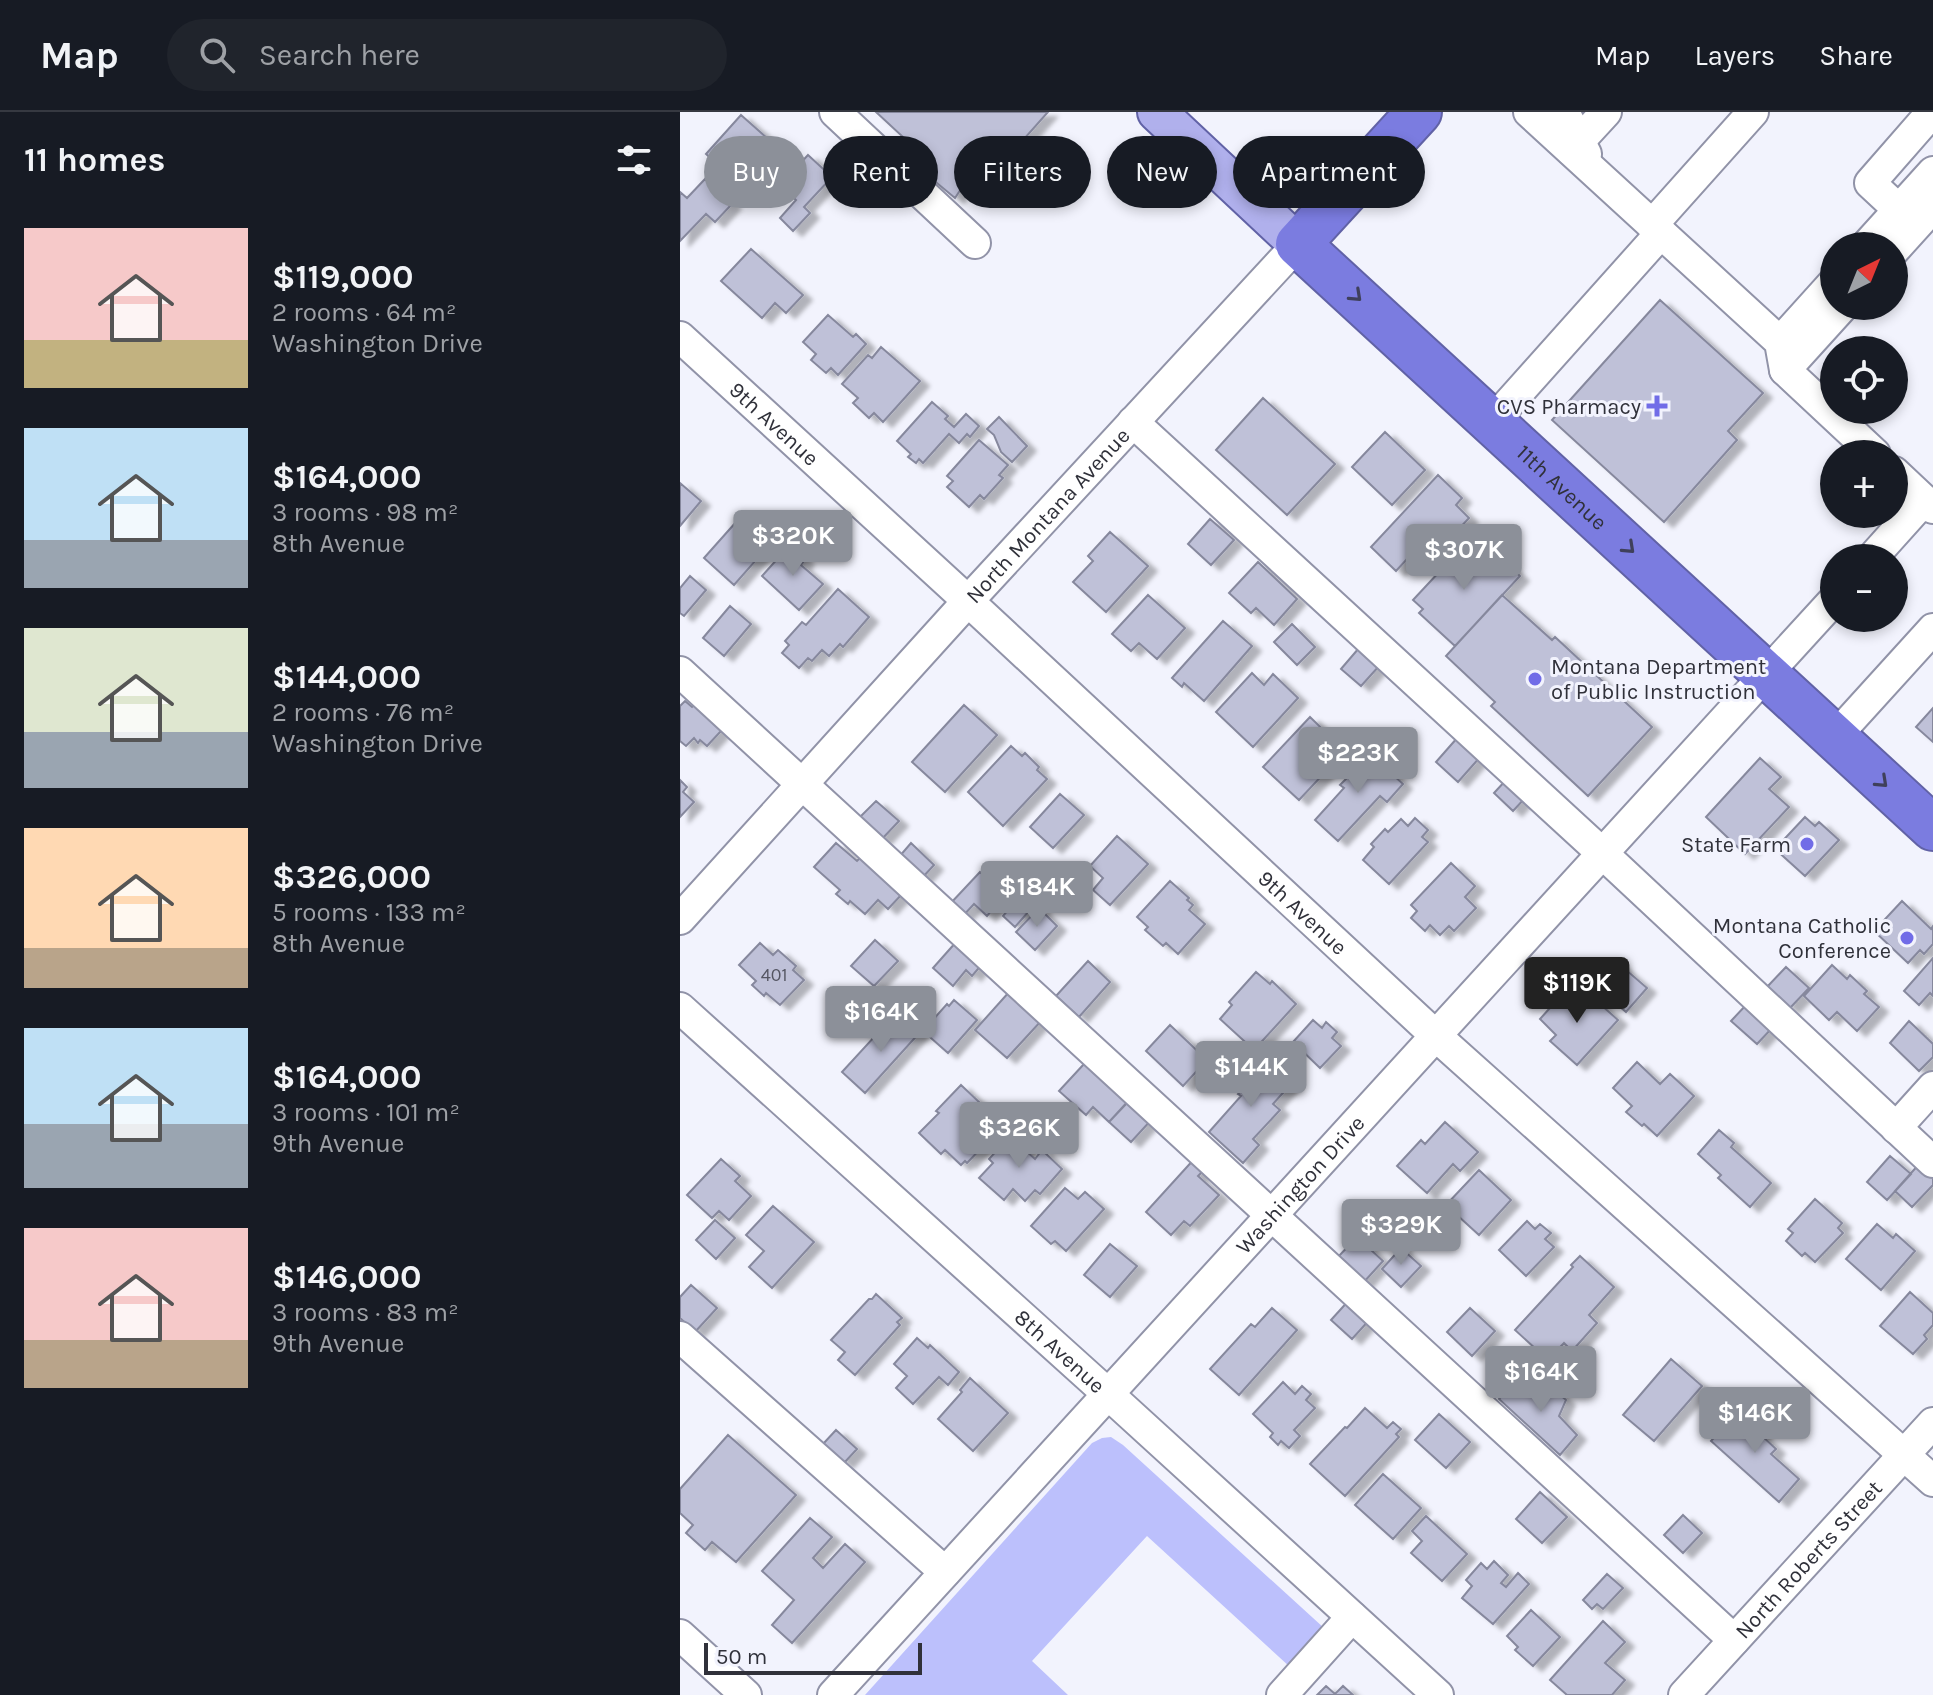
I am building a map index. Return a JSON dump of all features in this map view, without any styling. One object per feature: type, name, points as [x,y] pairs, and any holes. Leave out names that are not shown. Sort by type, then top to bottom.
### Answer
[{"type":"highway","name":"North Montana Avenue","points":[[1298,244],[1419,112]]},
{"type":"highway","name":"11th Avenue","points":[[1298,244],[1933,828]]},
{"type":"main road","name":"11th Avenue","points":[[1157,112],[1298,244]]},
{"type":"street","points":[[835,112],[975,243]]},
{"type":"street","points":[[1529,112],[1575,146],[1596,174],[1656,229],[1862,440]]},
{"type":"street","points":[[1564,112],[1575,146]]},
{"type":"street","points":[[1575,146],[1606,112]]},
{"type":"street","points":[[1492,422],[1753,112]]},
{"type":"street","points":[[1899,210],[1870,183],[1932,112]]},
{"type":"street","points":[[1879,232],[1933,172]]},
{"type":"street","points":[[1908,235],[1933,207]]},
{"type":"street","name":"North Montana Avenue","points":[[680,919],[1298,244]]},
{"type":"street","points":[[1782,356],[1820,302]]},
{"type":"street","points":[[1782,356],[1826,320]]},
{"type":"street","name":"9th Avenue","points":[[680,337],[1435,1035],[1933,1481]]},
{"type":"street","points":[[1133,422],[1933,1162]]},
{"type":"street","points":[[1887,544],[1929,504],[1908,485]]},
{"type":"street","name":"Washington Drive","points":[[833,1695],[1820,615]]},
{"type":"street","points":[[1834,738],[1933,629]]},
{"type":"street","points":[[680,672],[1734,1640]]},
{"type":"street","name":"8th Avenue","points":[[680,1008],[1438,1695]]},
{"type":"street","points":[[1896,1128],[1933,1087]]},
{"type":"street","points":[[680,1337],[945,1572]]},
{"type":"street","name":"North Roberts Street","points":[[1684,1695],[1933,1423]]},
{"type":"street","points":[[1282,1695],[1352,1617]]},
{"type":"street","points":[[680,1635],[746,1695]]},
{"type":"shaded area","points":[[1111,1437],[1324,1628],[1290,1667],[1147,1536],[1032,1661],[1068,1695],[865,1695],[1092,1443]]},
{"type":"building","points":[[876,112],[1048,112],[1027,136],[954,136],[954,197],[938,184],[938,136],[902,136]]},
{"type":"building","points":[[741,115],[765,136],[722,136]]},
{"type":"building","points":[[807,156],[823,169],[823,187],[807,204]]},
{"type":"building","points":[[704,180],[704,208],[728,208],[715,222],[706,214],[680,241],[680,192],[687,198]]},
{"type":"building","points":[[789,208],[805,208],[810,213],[793,231],[780,218]]},
{"type":"building","points":[[751,249],[803,295],[786,313],[775,303],[762,318],[721,281]]},
{"type":"building","name":"CVS Pharmacy","points":[[1660,300],[1763,393],[1728,431],[1737,440],[1664,522],[1552,420]]},
{"type":"building","points":[[828,315],[866,344],[838,375],[831,368],[826,373],[811,360],[816,354],[803,342]]},
{"type":"building","points":[[881,347],[920,381],[883,422],[874,413],[869,418],[853,403],[858,398],[842,384],[868,355],[872,358]]},
{"type":"building","points":[[1263,398],[1335,464],[1287,515],[1216,450]]},
{"type":"building","points":[[932,402],[948,416],[945,419],[954,427],[966,414],[979,426],[970,437],[967,434],[959,443],[949,434],[923,463],[919,459],[916,463],[897,441]]},
{"type":"building","points":[[999,417],[1027,446],[1012,462],[1001,452],[994,435],[987,429]]},
{"type":"building","points":[[1385,432],[1425,470],[1392,505],[1352,467]]},
{"type":"building","points":[[979,440],[1008,465],[999,475],[1003,478],[984,499],[980,495],[969,507],[947,487],[953,481],[947,476]]},
{"type":"building","points":[[1438,475],[1462,498],[1456,505],[1469,518],[1444,545],[1431,533],[1396,571],[1371,547]]},
{"type":"building","points":[[680,483],[701,501],[680,526]]},
{"type":"building","points":[[745,512],[778,535],[734,585],[704,558]]},
{"type":"building","points":[[1210,519],[1234,540],[1211,565],[1188,544]]},
{"type":"building","points":[[1110,532],[1148,566],[1106,612],[1073,582],[1093,561],[1088,556]]},
{"type":"building","points":[[1469,540],[1501,570],[1507,564],[1520,576],[1455,646],[1419,613],[1423,609],[1413,600]]},
{"type":"building","points":[[789,546],[805,560],[801,565],[823,584],[799,610],[762,576]]},
{"type":"building","points":[[1258,562],[1297,599],[1274,625],[1256,608],[1251,613],[1229,593]]},
{"type":"building","points":[[690,576],[706,590],[684,616],[680,613],[680,588]]},
{"type":"building","points":[[838,589],[869,617],[843,647],[840,644],[829,656],[822,650],[812,661],[808,658],[799,668],[782,653],[789,645],[785,641],[802,622],[806,625]]},
{"type":"building","points":[[1148,595],[1185,628],[1157,659],[1139,643],[1131,651],[1112,634]]},
{"type":"building","name":"Montana Department of Public Instruction","points":[[1502,595],[1552,640],[1555,637],[1652,727],[1588,796],[1491,706],[1495,702],[1446,656]]},
{"type":"building","points":[[730,606],[751,624],[724,656],[703,638]]},
{"type":"building","points":[[1223,621],[1252,646],[1204,701],[1184,683],[1182,687],[1172,678]]},
{"type":"building","points":[[1292,624],[1315,647],[1297,665],[1274,642]]},
{"type":"building","points":[[1359,648],[1380,665],[1361,686],[1341,669]]},
{"type":"building","points":[[1252,673],[1264,685],[1273,674],[1298,698],[1253,747],[1216,712]]},
{"type":"building","points":[[685,701],[692,707],[697,702],[715,719],[712,722],[721,731],[707,746],[694,738],[686,746],[680,741],[680,706]]},
{"type":"building","points":[[964,705],[997,735],[945,792],[912,762]]},
{"type":"building","points":[[1933,708],[1933,742],[1916,727]]},
{"type":"building","points":[[1310,717],[1345,751],[1299,800],[1263,767]]},
{"type":"building","points":[[1458,737],[1481,756],[1458,782],[1436,762]]},
{"type":"building","points":[[1011,746],[1022,756],[1025,753],[1047,779],[1003,826],[968,792]]},
{"type":"building","points":[[1367,751],[1403,784],[1387,802],[1380,796],[1338,841],[1315,820],[1344,788],[1340,785],[1351,774],[1348,771]]},
{"type":"building","points":[[1760,758],[1781,777],[1769,789],[1789,807],[1745,854],[1706,817]]},
{"type":"building","points":[[1507,779],[1526,797],[1513,811],[1494,793]]},
{"type":"building","points":[[680,780],[687,787],[683,792],[694,802],[680,817]]},
{"type":"building","points":[[1060,794],[1084,815],[1053,848],[1030,827]]},
{"type":"building","points":[[876,801],[899,821],[881,840],[858,819]]},
{"type":"building","name":"State Farm","points":[[1805,817],[1815,826],[1819,822],[1839,840],[1805,876],[1775,849]]},
{"type":"building","points":[[1415,818],[1428,830],[1422,837],[1428,842],[1389,884],[1363,860],[1374,847],[1371,844],[1385,829],[1388,832],[1401,819],[1408,826]]},
{"type":"building","points":[[1117,836],[1148,864],[1110,905],[1093,890],[1103,878],[1090,866]]},
{"type":"building","points":[[836,843],[857,861],[862,856],[903,893],[888,909],[878,900],[865,914],[836,894],[840,890],[814,867]]},
{"type":"building","points":[[911,843],[934,865],[922,878],[899,857]]},
{"type":"building","points":[[1451,863],[1475,886],[1465,897],[1476,908],[1454,931],[1449,926],[1440,935],[1430,925],[1425,931],[1411,918],[1417,911],[1411,905]]},
{"type":"building","points":[[980,872],[1005,895],[987,916],[974,904],[962,917],[949,905]]},
{"type":"building","points":[[1170,881],[1189,898],[1187,900],[1193,905],[1189,910],[1205,924],[1178,954],[1145,930],[1148,927],[1137,917]]},
{"type":"building","points":[[1017,899],[1030,910],[1015,927],[1003,916]]},
{"type":"building","name":"Montana Catholic Conference","points":[[1902,901],[1931,929],[1933,926],[1933,944],[1924,954],[1920,950],[1908,963],[1874,931]]},
{"type":"building","points":[[1039,908],[1057,926],[1035,950],[1016,932]]},
{"type":"building","points":[[875,940],[898,961],[874,986],[851,966]]},
{"type":"building","points":[[957,941],[983,963],[972,976],[966,970],[953,986],[933,968]]},
{"type":"building","points":[[760,943],[773,955],[778,950],[796,966],[793,970],[804,980],[780,1005],[752,985],[756,981],[739,965]]},
{"type":"building","points":[[1933,958],[1933,996],[1930,993],[1919,1005],[1904,991]]},
{"type":"building","points":[[1088,961],[1110,982],[1079,1017],[1056,996]]},
{"type":"building","points":[[1618,963],[1647,988],[1626,1012],[1597,987]]},
{"type":"building","points":[[1832,965],[1847,979],[1850,975],[1879,1007],[1857,1031],[1837,1012],[1829,1020],[1804,996]]},
{"type":"building","points":[[1786,967],[1809,988],[1790,1008],[1767,987]]},
{"type":"building","points":[[1256,972],[1270,984],[1272,981],[1296,1004],[1254,1050],[1220,1019],[1232,1005],[1229,1002]]},
{"type":"building","points":[[1567,989],[1584,1004],[1591,996],[1618,1020],[1577,1065],[1550,1041],[1556,1035],[1540,1019]]},
{"type":"building","points":[[1010,991],[1042,1020],[1007,1058],[975,1030]]},
{"type":"building","points":[[954,1000],[977,1020],[948,1053],[923,1031]]},
{"type":"building","points":[[1747,1004],[1773,1027],[1757,1044],[1731,1021]]},
{"type":"building","points":[[904,1015],[922,1030],[865,1093],[842,1072],[875,1036],[879,1039]]},
{"type":"building","points":[[1313,1020],[1322,1028],[1326,1022],[1337,1032],[1332,1038],[1341,1046],[1320,1068],[1293,1042]]},
{"type":"building","points":[[1909,1021],[1933,1044],[1933,1057],[1919,1071],[1890,1043]]},
{"type":"building","points":[[1170,1025],[1207,1060],[1183,1086],[1146,1051]]},
{"type":"building","points":[[1259,1055],[1291,1084],[1273,1104],[1280,1110],[1253,1139],[1259,1145],[1243,1163],[1209,1132],[1241,1096],[1238,1094],[1243,1089],[1235,1082]]},
{"type":"building","points":[[1637,1062],[1660,1084],[1670,1074],[1694,1096],[1657,1136],[1626,1112],[1632,1106],[1613,1088]]},
{"type":"building","points":[[1084,1064],[1127,1103],[1109,1122],[1093,1107],[1086,1115],[1059,1091]]},
{"type":"building","points":[[961,1085],[997,1119],[984,1132],[991,1138],[967,1163],[965,1161],[961,1165],[945,1150],[941,1154],[919,1133]]},
{"type":"building","points":[[1131,1098],[1153,1118],[1131,1142],[1109,1122]]},
{"type":"building","points":[[1445,1122],[1478,1152],[1460,1171],[1453,1164],[1427,1193],[1397,1166],[1421,1140],[1425,1144]]},
{"type":"building","points":[[1719,1130],[1734,1143],[1731,1147],[1771,1183],[1750,1207],[1718,1178],[1721,1175],[1698,1154]]},
{"type":"building","points":[[1021,1133],[1032,1142],[1025,1150],[1035,1159],[1042,1150],[1062,1169],[1040,1194],[1035,1190],[1025,1201],[1013,1189],[1004,1200],[979,1178],[993,1163],[989,1159],[1010,1136],[1015,1140]]},
{"type":"building","points":[[1890,1156],[1911,1174],[1887,1200],[1867,1182]]},
{"type":"building","points":[[1196,1157],[1207,1167],[1198,1176],[1219,1195],[1190,1226],[1184,1221],[1171,1235],[1146,1212]]},
{"type":"building","points":[[721,1159],[740,1176],[735,1181],[751,1196],[729,1220],[719,1211],[712,1218],[687,1195]]},
{"type":"building","points":[[1920,1163],[1933,1175],[1933,1185],[1912,1207],[1895,1191]]},
{"type":"building","points":[[1479,1170],[1511,1200],[1479,1235],[1446,1205]]},
{"type":"building","points":[[1065,1188],[1078,1199],[1085,1192],[1104,1209],[1066,1251],[1055,1241],[1051,1244],[1031,1226]]},
{"type":"building","points":[[1815,1199],[1842,1223],[1838,1228],[1843,1233],[1815,1262],[1805,1253],[1802,1256],[1786,1241],[1793,1233],[1788,1229]]},
{"type":"building","points":[[773,1206],[814,1242],[772,1288],[749,1267],[764,1251],[746,1235]]},
{"type":"building","points":[[715,1220],[735,1238],[716,1259],[696,1240]]},
{"type":"building","points":[[1527,1221],[1535,1229],[1540,1224],[1551,1233],[1545,1239],[1554,1247],[1526,1276],[1499,1250]]},
{"type":"building","points":[[1877,1224],[1893,1238],[1896,1234],[1915,1251],[1881,1290],[1846,1259]]},
{"type":"building","points":[[1357,1237],[1383,1261],[1363,1283],[1337,1258]]},
{"type":"building","points":[[1110,1244],[1137,1266],[1110,1297],[1084,1275]]},
{"type":"building","points":[[1401,1248],[1421,1266],[1401,1287],[1382,1269]]},
{"type":"building","points":[[1580,1256],[1614,1287],[1589,1315],[1597,1323],[1572,1351],[1564,1343],[1548,1360],[1515,1330]]},
{"type":"building","points":[[691,1285],[717,1308],[695,1332],[680,1318],[680,1297]]},
{"type":"building","points":[[1910,1292],[1933,1313],[1933,1325],[1924,1335],[1927,1339],[1913,1354],[1880,1326]]},
{"type":"building","points":[[876,1294],[902,1318],[897,1322],[900,1325],[855,1375],[838,1360],[845,1352],[831,1340]]},
{"type":"building","points":[[1351,1298],[1372,1317],[1352,1339],[1331,1320]]},
{"type":"building","points":[[1272,1308],[1297,1330],[1239,1395],[1210,1369],[1251,1324],[1255,1327]]},
{"type":"building","points":[[1470,1308],[1495,1331],[1472,1356],[1447,1332]]},
{"type":"building","points":[[917,1338],[928,1348],[930,1345],[959,1372],[948,1385],[939,1377],[913,1404],[896,1388],[907,1376],[894,1364]]},
{"type":"building","points":[[1671,1359],[1702,1386],[1654,1441],[1623,1415]]},
{"type":"building","points":[[970,1378],[1008,1413],[973,1451],[938,1419]]},
{"type":"building","points":[[1517,1379],[1540,1399],[1548,1384],[1566,1400],[1559,1416],[1577,1435],[1560,1455],[1499,1399]]},
{"type":"building","points":[[1283,1382],[1295,1394],[1302,1386],[1311,1394],[1306,1400],[1315,1408],[1294,1430],[1300,1436],[1289,1448],[1281,1441],[1278,1445],[1270,1437],[1273,1433],[1253,1414]]},
{"type":"building","points":[[1365,1408],[1387,1428],[1393,1422],[1401,1429],[1396,1434],[1399,1437],[1345,1496],[1310,1464]]},
{"type":"building","points":[[1740,1408],[1764,1430],[1760,1434],[1776,1449],[1771,1454],[1799,1479],[1779,1502],[1711,1441]]},
{"type":"building","points":[[1439,1414],[1470,1442],[1446,1468],[1415,1440]]},
{"type":"building","points":[[836,1430],[857,1449],[844,1463],[823,1444]]},
{"type":"building","points":[[728,1435],[796,1495],[736,1562],[712,1542],[705,1550],[686,1533],[693,1525],[680,1513],[680,1489]]},
{"type":"building","points":[[1383,1474],[1421,1508],[1393,1539],[1355,1505]]},
{"type":"building","points":[[1540,1492],[1567,1517],[1542,1543],[1516,1519]]},
{"type":"building","points":[[1683,1515],[1702,1533],[1683,1553],[1664,1535]]},
{"type":"building","points":[[1426,1516],[1467,1554],[1442,1581],[1411,1553],[1422,1541],[1412,1531]]},
{"type":"building","points":[[810,1518],[832,1537],[813,1558],[823,1568],[845,1544],[865,1562],[792,1643],[772,1625],[794,1600],[762,1571]]},
{"type":"building","points":[[1494,1561],[1508,1575],[1501,1583],[1506,1587],[1518,1573],[1529,1584],[1493,1624],[1462,1598],[1472,1586],[1466,1580],[1481,1563],[1487,1569]]},
{"type":"building","points":[[1607,1574],[1623,1588],[1603,1609],[1597,1604],[1592,1609],[1583,1600]]},
{"type":"building","points":[[1531,1610],[1560,1637],[1533,1666],[1515,1650],[1518,1647],[1507,1636]]},
{"type":"building","points":[[1603,1621],[1625,1642],[1605,1663],[1625,1680],[1612,1695],[1567,1695],[1550,1680]]},
{"type":"building","points":[[1326,1686],[1335,1694],[1343,1686],[1353,1695],[1317,1695]]},
{"type":"place","name":"CVS Pharmacy","points":[[1657,406]]},
{"type":"place","name":"Montana Department of Public Instruction","points":[[1535,679]]},
{"type":"place","name":"State Farm","points":[[1807,844]]},
{"type":"place","name":"Montana Catholic Conference","points":[[1907,938]]}]
